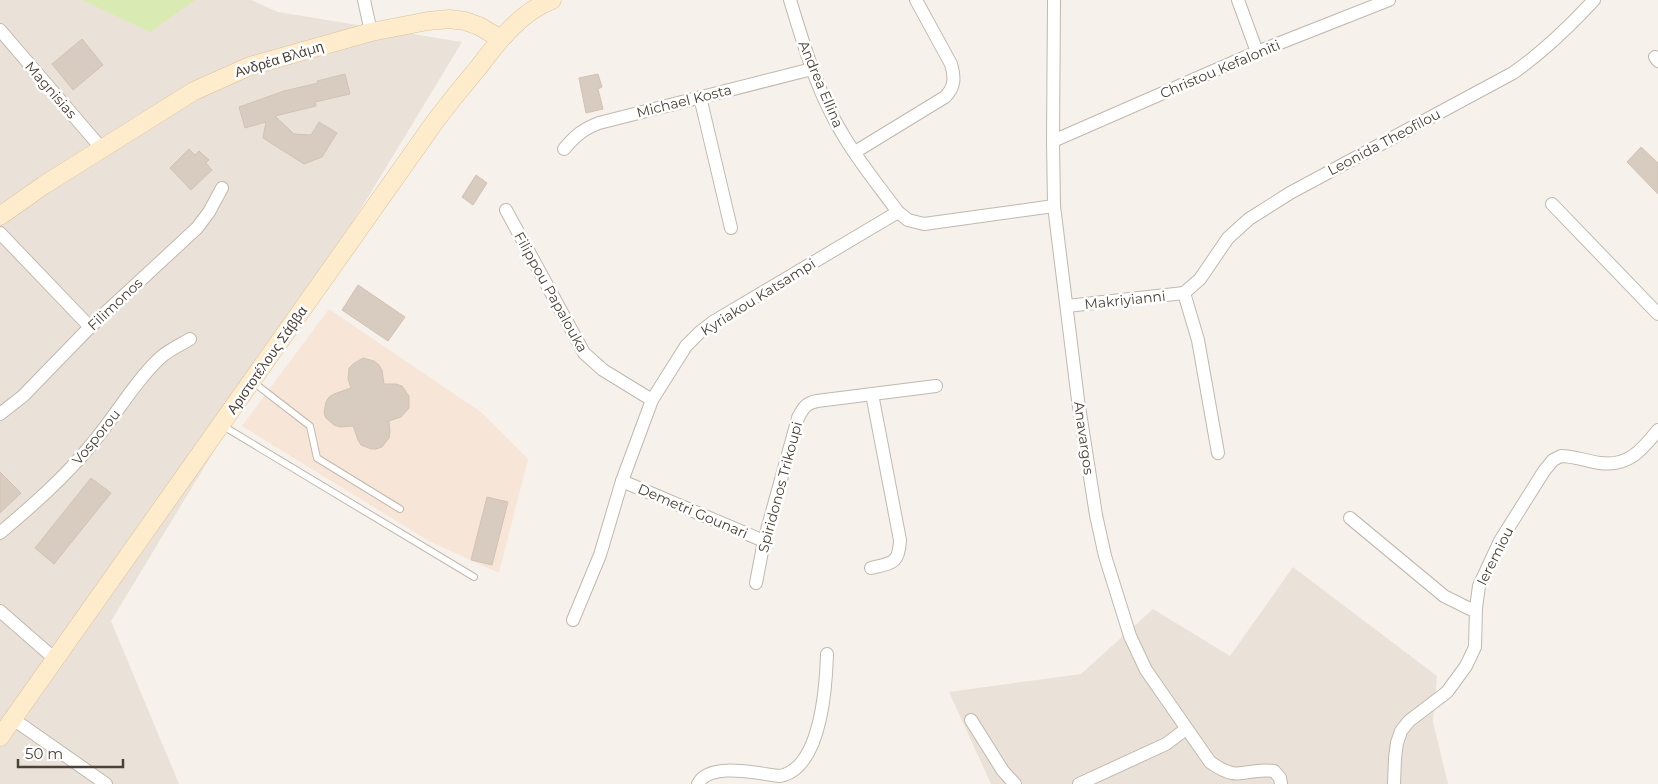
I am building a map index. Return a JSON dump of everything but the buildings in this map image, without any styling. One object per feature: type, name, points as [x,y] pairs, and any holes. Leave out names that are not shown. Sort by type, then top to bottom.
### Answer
[{"type":"street","points":[[364,0],[371,32]]},
{"type":"street","name":"Αριστοτέλους Σάββα","points":[[0,737],[434,123],[501,39],[527,13],[540,4],[552,0]]},
{"type":"street","name":"Andrea Ellina","points":[[790,0],[812,69],[834,118],[855,152],[898,212]]},
{"type":"street","points":[[855,152],[945,97],[954,84],[954,73],[951,64],[916,0]]},
{"type":"street","name":"Anavargos","points":[[1054,0],[1054,206],[1066,306],[1096,515],[1105,556],[1130,636],[1146,670],[1210,762],[1220,773],[1236,779],[1264,771],[1274,771],[1280,778],[1281,784]]},
{"type":"street","points":[[1238,0],[1257,52]]},
{"type":"street","name":"Christou Kefaloniti","points":[[1053,141],[1257,52],[1389,0]]},
{"type":"street","name":"Leonida Theofilou","points":[[1184,294],[1200,279],[1228,238],[1249,219],[1290,194],[1514,73],[1556,39],[1594,0]]},
{"type":"street","name":"Ανδρέα Βλάμη","points":[[0,216],[44,185],[103,150],[194,91],[250,66],[371,32],[428,21],[449,19],[465,21],[479,26],[501,39]]},
{"type":"street","name":"Magnisias","points":[[0,30],[103,150]]},
{"type":"street","name":"Michael Kosta","points":[[564,149],[585,128],[599,123],[812,69]]},
{"type":"street","points":[[700,97],[731,228]]},
{"type":"street","name":"Filimonos","points":[[0,414],[23,396],[90,327],[197,228],[209,212],[222,188]]},
{"type":"street","points":[[1552,204],[1658,314]]},
{"type":"street","points":[[898,212],[908,220],[924,224],[1054,206]]},
{"type":"street","name":"Filippou Papalouka","points":[[506,210],[584,353],[603,370],[652,400]]},
{"type":"street","name":"Kyriakou Katsampi","points":[[574,620],[600,555],[622,481],[652,400],[686,346],[700,332],[898,212]]},
{"type":"street","points":[[0,233],[90,327]]},
{"type":"street","points":[[1184,294],[1198,340],[1218,453]]},
{"type":"street","name":"Makriyianni","points":[[1066,306],[1184,294]]},
{"type":"street","name":"Vosporou","points":[[0,533],[43,497],[64,476],[92,445],[147,372],[160,358],[190,339]]},
{"type":"street","name":"Spiridonos Trikoupi","points":[[756,583],[764,541],[802,408],[809,402],[936,386]]},
{"type":"street","points":[[871,568],[896,560],[900,550],[900,540],[872,394]]},
{"type":"street","name":"Ieremiou","points":[[1394,784],[1395,758],[1401,731],[1409,721],[1447,692],[1472,657],[1479,586],[1500,541],[1544,471],[1553,460],[1561,456],[1612,464],[1626,460],[1641,451],[1658,430]]},
{"type":"street","name":"Demetri Gounari","points":[[622,481],[764,541]]},
{"type":"street","points":[[1350,518],[1444,596],[1470,609],[1476,608]]},
{"type":"street","points":[[0,610],[55,659]]},
{"type":"street","points":[[698,784],[704,775],[720,771],[780,776],[794,771],[804,758],[816,734],[826,687],[827,654]]},
{"type":"street","points":[[13,719],[106,784]]},
{"type":"street","points":[[971,720],[1004,771],[1015,784]]},
{"type":"street","points":[[1079,784],[1166,744],[1186,729]]},
{"type":"lane","points":[[252,382],[310,426],[317,458],[400,509]]},
{"type":"lane","points":[[222,425],[474,577]]},
{"type":"shaded area","points":[[0,0],[251,0],[278,12],[462,42],[111,621],[179,784],[0,784]]},
{"type":"shaded area","points":[[329,309],[482,413],[528,459],[499,573],[429,541],[242,426]]},
{"type":"shaded area","points":[[1293,567],[1437,676],[1433,722],[1448,784],[991,784],[949,692],[1081,674],[1153,609],[1230,656]]},
{"type":"green space","points":[[82,0],[195,0],[150,32]]}]
